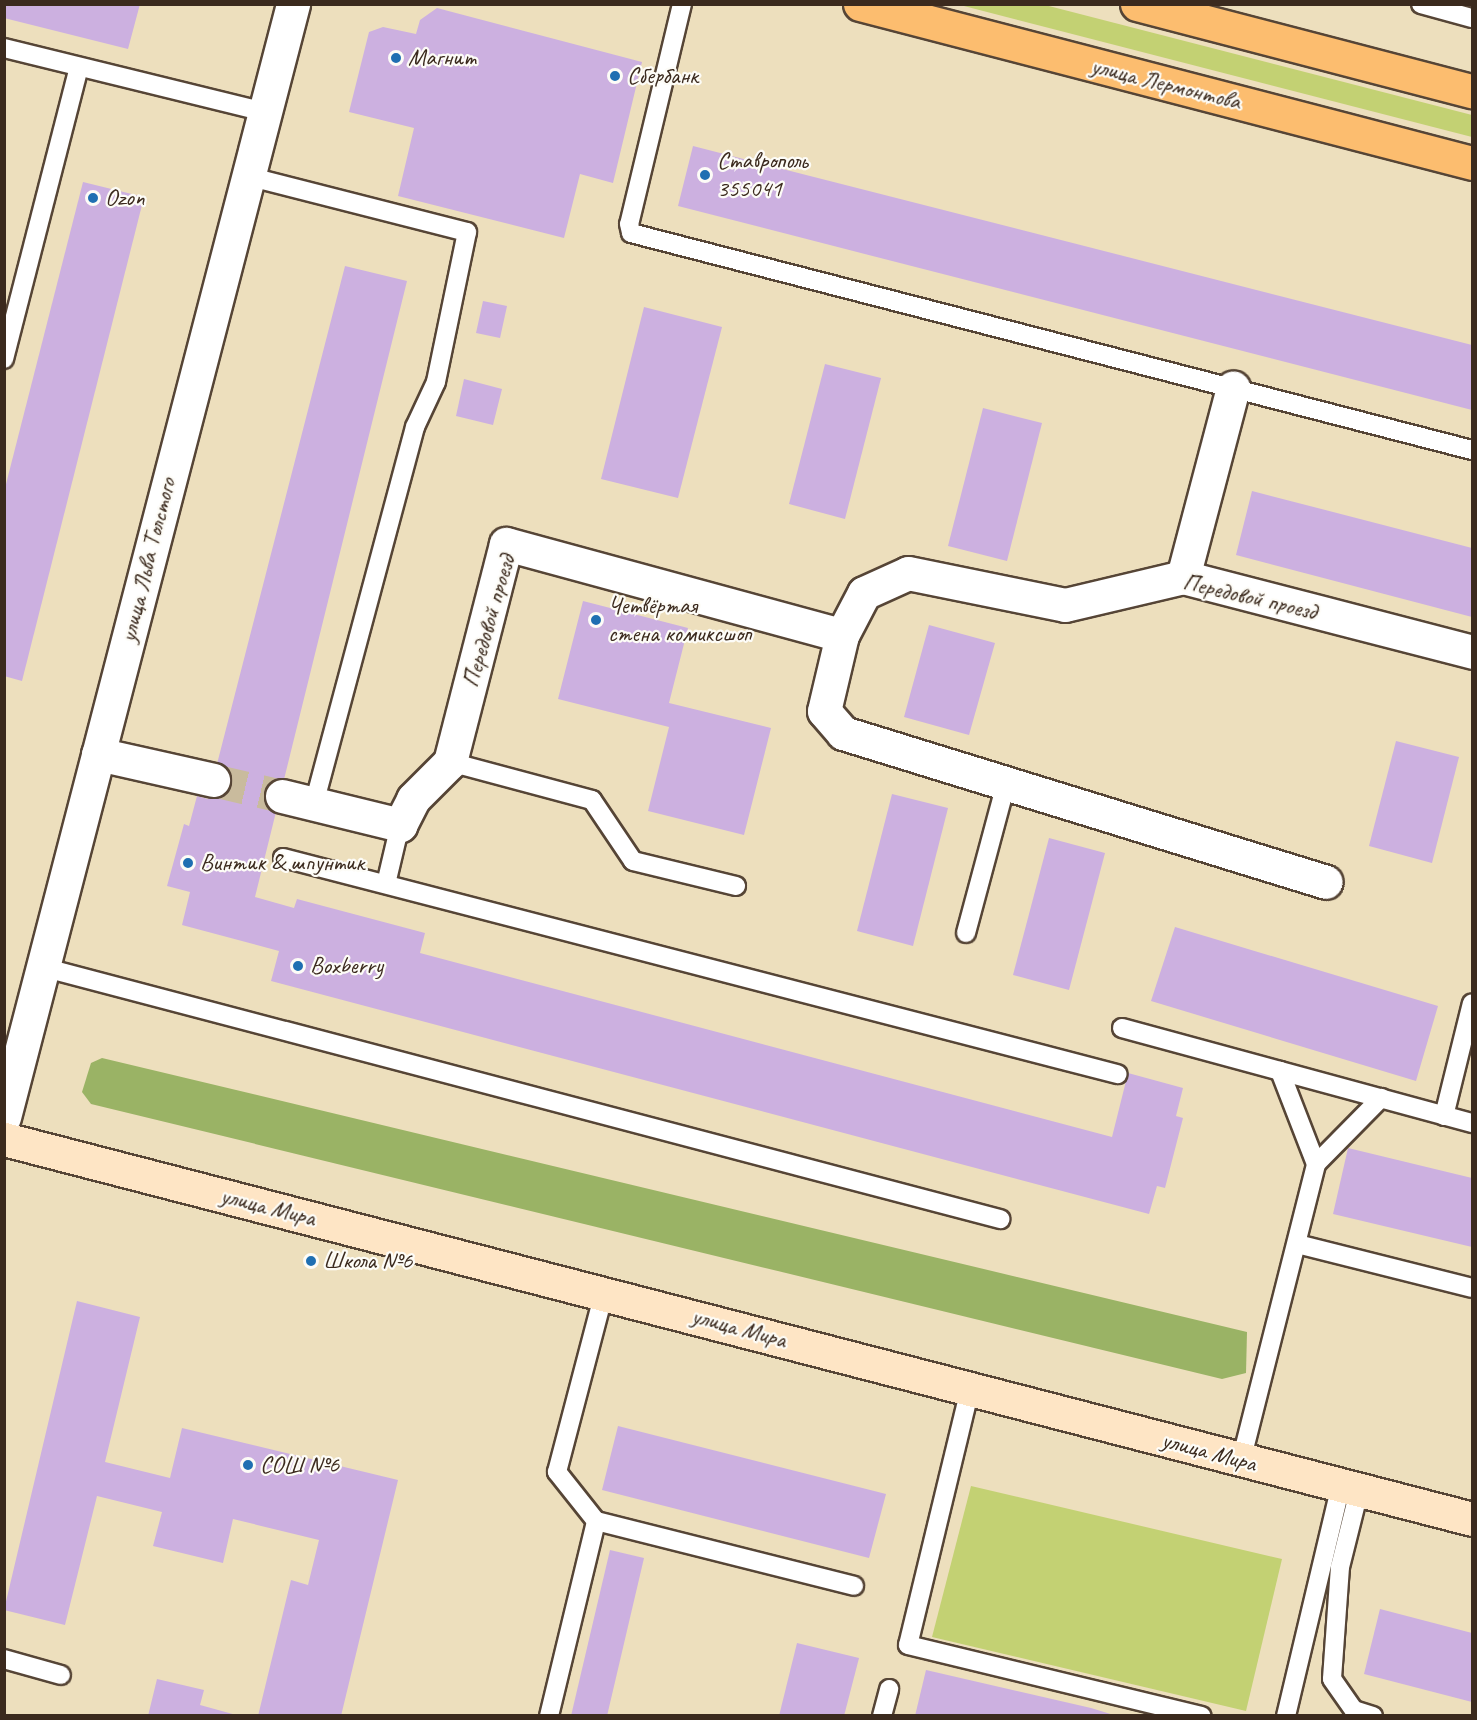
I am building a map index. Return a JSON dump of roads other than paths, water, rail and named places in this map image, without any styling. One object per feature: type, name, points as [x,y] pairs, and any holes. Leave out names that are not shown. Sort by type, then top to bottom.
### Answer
[{"type":"main road","name":"улица Лермонтова","points":[[860,4],[1473,163]]},
{"type":"main road","points":[[1137,4],[1473,91]]},
{"type":"main road","name":"улица Мира","points":[[4,1138],[1473,1520]]},
{"type":"street","name":"улица Льва Толстого","points":[[4,1117],[293,4]]},
{"type":"street","points":[[1183,577],[1233,388]]},
{"type":"street","name":"Передовой проезд","points":[[400,825],[413,800],[450,762],[506,544],[842,635]]},
{"type":"street","name":"Передовой проезд","points":[[1326,882],[843,734],[824,711],[842,635],[864,593],[908,573],[1065,605],[1183,577],[1473,652]]},
{"type":"street","points":[[98,754],[213,780]]},
{"type":"street","points":[[282,796],[400,825]]},
{"type":"lane","points":[[682,4],[629,224],[631,233],[1473,450]]},
{"type":"lane","points":[[1421,4],[1473,18]]},
{"type":"lane","points":[[4,48],[265,112]]},
{"type":"lane","points":[[4,359],[79,67]]},
{"type":"lane","points":[[247,176],[467,232],[436,382],[415,427],[314,803]]},
{"type":"lane","points":[[450,762],[592,800],[633,861],[736,886]]},
{"type":"lane","points":[[966,933],[1006,784]]},
{"type":"lane","points":[[386,884],[400,825]]},
{"type":"lane","points":[[283,858],[1117,1074]]},
{"type":"lane","points":[[42,968],[1000,1219]]},
{"type":"lane","points":[[1444,1116],[1473,1003]]},
{"type":"lane","points":[[1122,1028],[1473,1123]]},
{"type":"lane","points":[[1280,1071],[1316,1164]]},
{"type":"lane","points":[[1241,1461],[1316,1164],[1381,1098]]},
{"type":"lane","points":[[1297,1244],[1473,1288]]},
{"type":"lane","points":[[604,1293],[557,1472],[596,1521],[854,1586]]},
{"type":"lane","points":[[970,1389],[908,1646],[1202,1716]]},
{"type":"lane","points":[[1286,1716],[1350,1489]]},
{"type":"lane","points":[[1350,1489],[1340,1566],[1332,1679],[1354,1710],[1373,1716]]},
{"type":"lane","points":[[549,1716],[596,1521]]},
{"type":"lane","points":[[4,1659],[61,1675]]},
{"type":"lane","points":[[882,1716],[890,1689]]},
{"type":"tunnel","points":[[213,780],[282,796]]},
{"type":"place","name":"Магнит","points":[[396,58]]},
{"type":"place","name":"Сбербанк","points":[[615,76]]},
{"type":"place","name":"Ставрополь 355041","points":[[705,175]]},
{"type":"place","name":"Ozon","points":[[93,198]]},
{"type":"place","name":"Четвёртая стена комиксшоп","points":[[596,620]]},
{"type":"place","name":"Винтик & шпунтик","points":[[188,863]]},
{"type":"place","name":"Boxberry","points":[[298,966]]},
{"type":"place","name":"Школа №6","points":[[311,1261]]},
{"type":"place","name":"СОШ №6","points":[[248,1465]]}]
